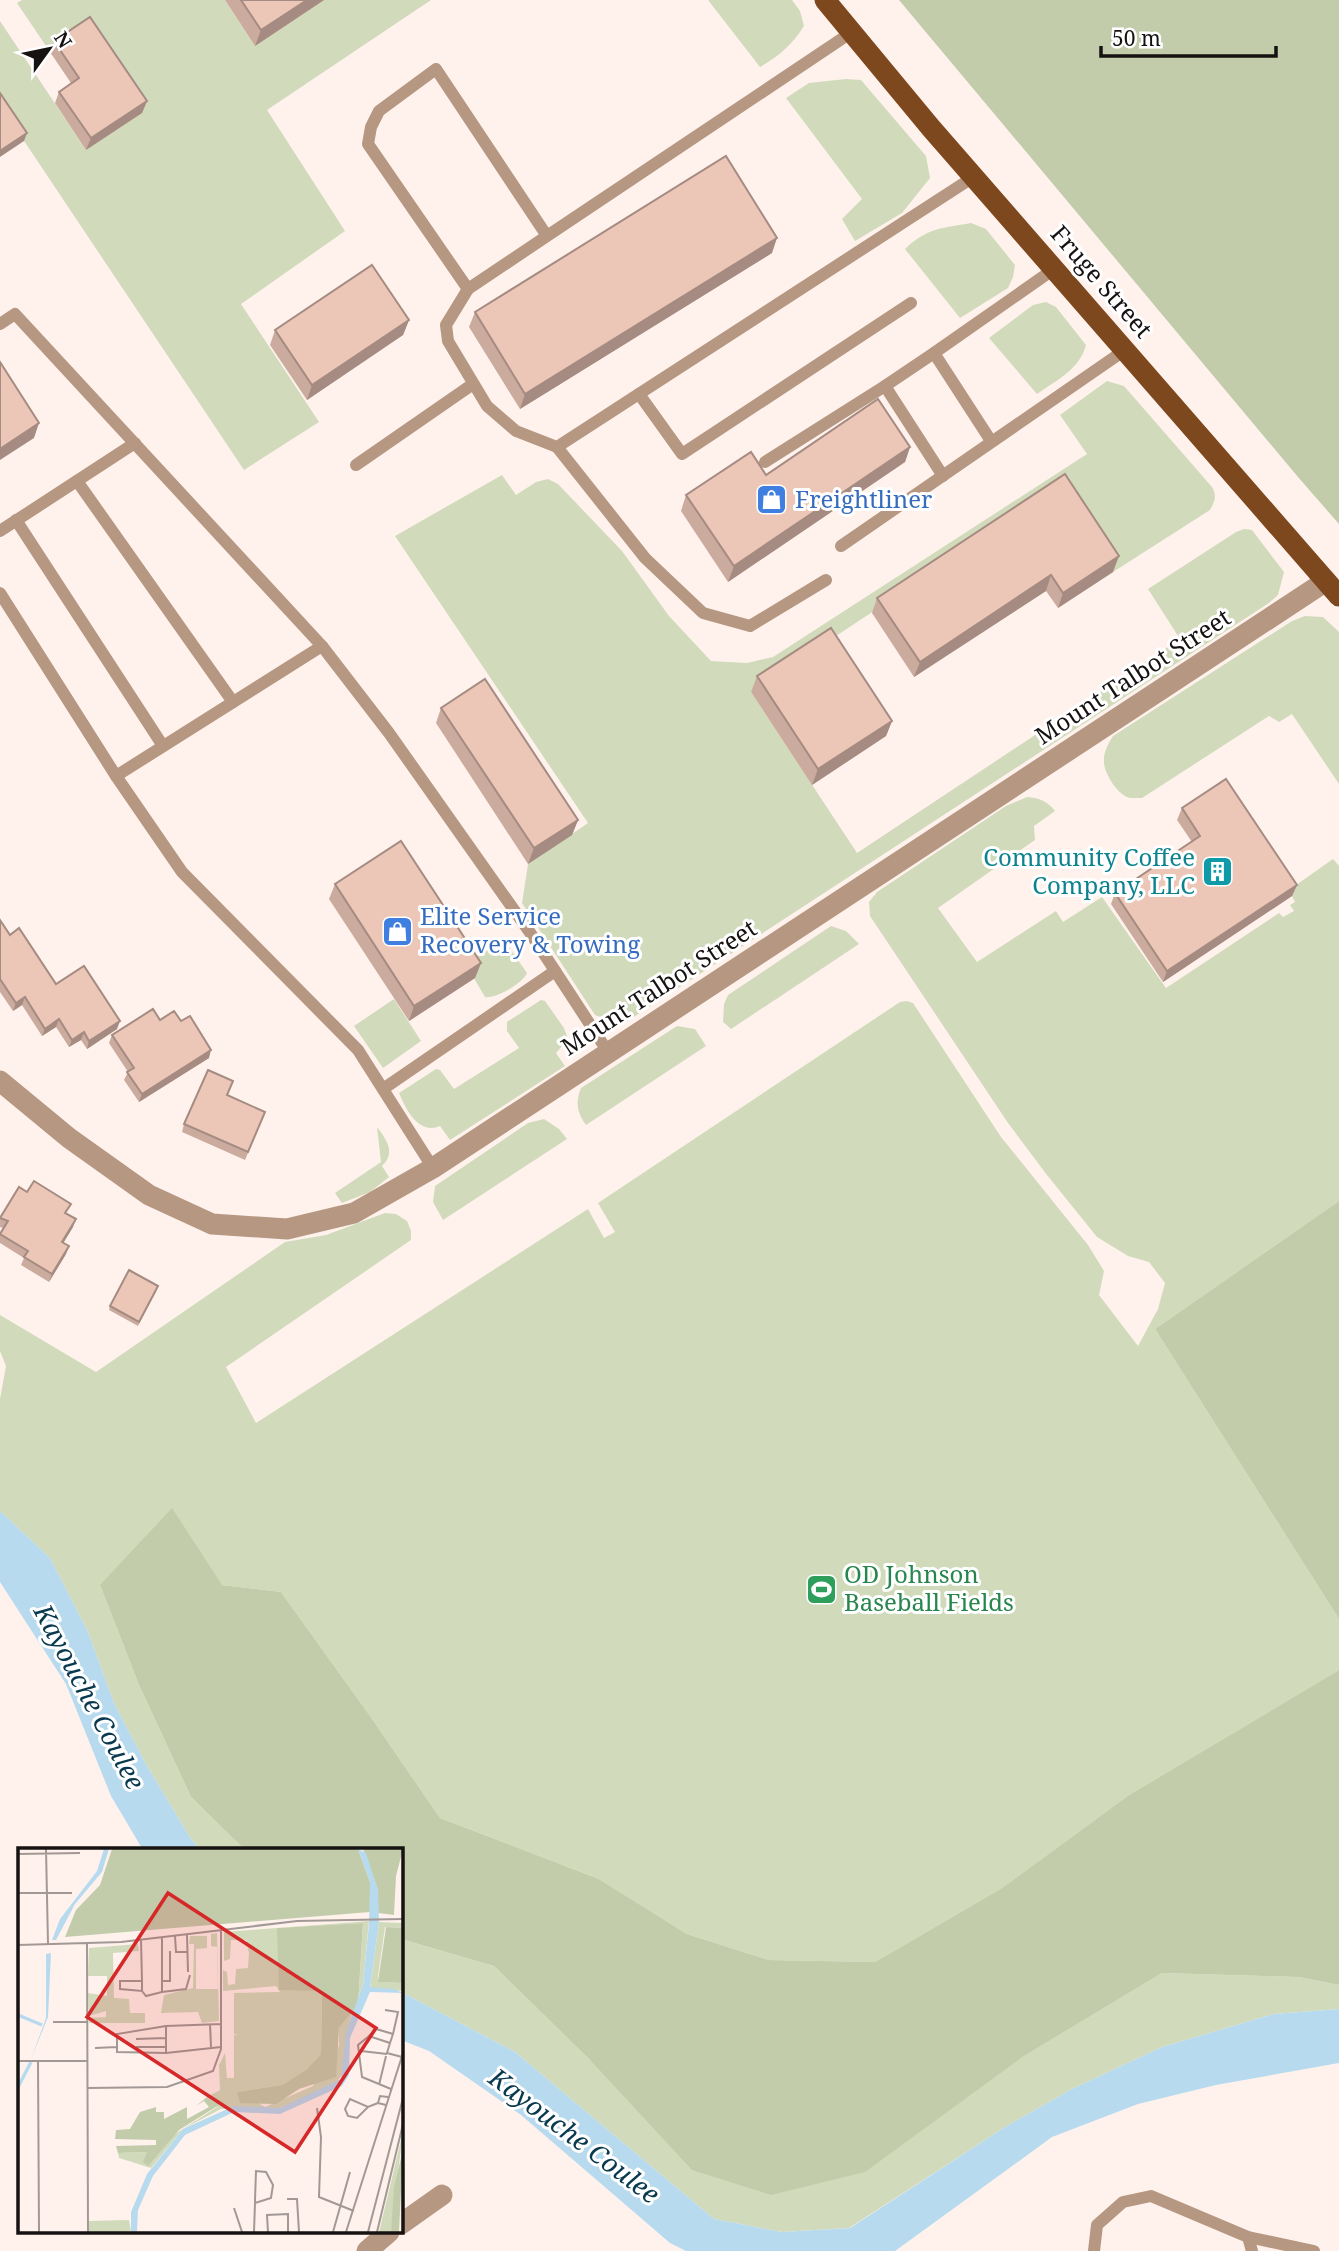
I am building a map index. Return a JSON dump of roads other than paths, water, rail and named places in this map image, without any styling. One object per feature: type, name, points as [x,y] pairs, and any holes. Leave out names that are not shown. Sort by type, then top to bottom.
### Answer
[{"type":"main road","name":"Fruge Street","points":[[825,0],[932,128],[1333,589]]},
{"type":"street","name":"Mount Talbot Street","points":[[0,1081],[69,1138],[149,1195],[212,1224],[287,1229],[354,1213],[433,1168],[608,1052],[1333,589]]},
{"type":"street","points":[[402,2223],[442,2195]]},
{"type":"street","points":[[367,2251],[387,2234]]},
{"type":"lane","points":[[826,580],[750,626],[703,613],[645,558],[557,447],[516,431],[487,406],[447,341],[446,325],[468,289],[852,32]]},
{"type":"lane","points":[[468,289],[368,144],[371,127],[379,111],[436,69],[547,236]]},
{"type":"lane","points":[[557,447],[975,176]]},
{"type":"lane","points":[[765,462],[885,386],[1054,269]]},
{"type":"lane","points":[[639,394],[682,454],[911,303]]},
{"type":"lane","points":[[0,324],[15,314],[322,646],[389,733],[555,971],[608,1052]]},
{"type":"lane","points":[[841,546],[1125,350]]},
{"type":"lane","points":[[934,353],[992,442]]},
{"type":"lane","points":[[356,465],[473,384]]},
{"type":"lane","points":[[885,386],[943,476]]},
{"type":"lane","points":[[0,531],[135,443]]},
{"type":"lane","points":[[78,481],[233,702]]},
{"type":"lane","points":[[16,520],[163,746]]},
{"type":"lane","points":[[0,593],[116,776],[183,872],[358,1050],[433,1168]]},
{"type":"lane","points":[[116,776],[322,646]]},
{"type":"lane","points":[[383,1089],[555,971]]},
{"type":"lane","points":[[1094,2251],[1097,2225],[1123,2202],[1151,2196],[1248,2237],[1314,2251]]},
{"type":"lane","points":[[1248,2237],[1252,2251]]},
{"type":"water","name":"Kayouche Coulee","points":[[0,1511],[50,1558],[88,1632],[114,1703],[147,1766],[198,1848],[142,1848],[111,1796],[66,1684],[0,1582]]},
{"type":"water","name":"Kayouche Coulee","points":[[402,1993],[515,2052],[714,2219],[782,2232],[850,2228],[1005,2127],[1072,2089],[1162,2047],[1274,2014],[1339,2009],[1339,2063],[1216,2085],[1138,2104],[1052,2137],[895,2251],[686,2251],[670,2243],[521,2115],[429,2051],[402,2040]]},
{"type":"place","name":"Freightliner","points":[[772,500]]},
{"type":"place","name":"Community Coffee Company, LLC","points":[[1218,872]]},
{"type":"place","name":"Elite Service Recovery & Towing","points":[[397,931]]},
{"type":"place","name":"OD Johnson Baseball Fields","points":[[821,1589]]}]
